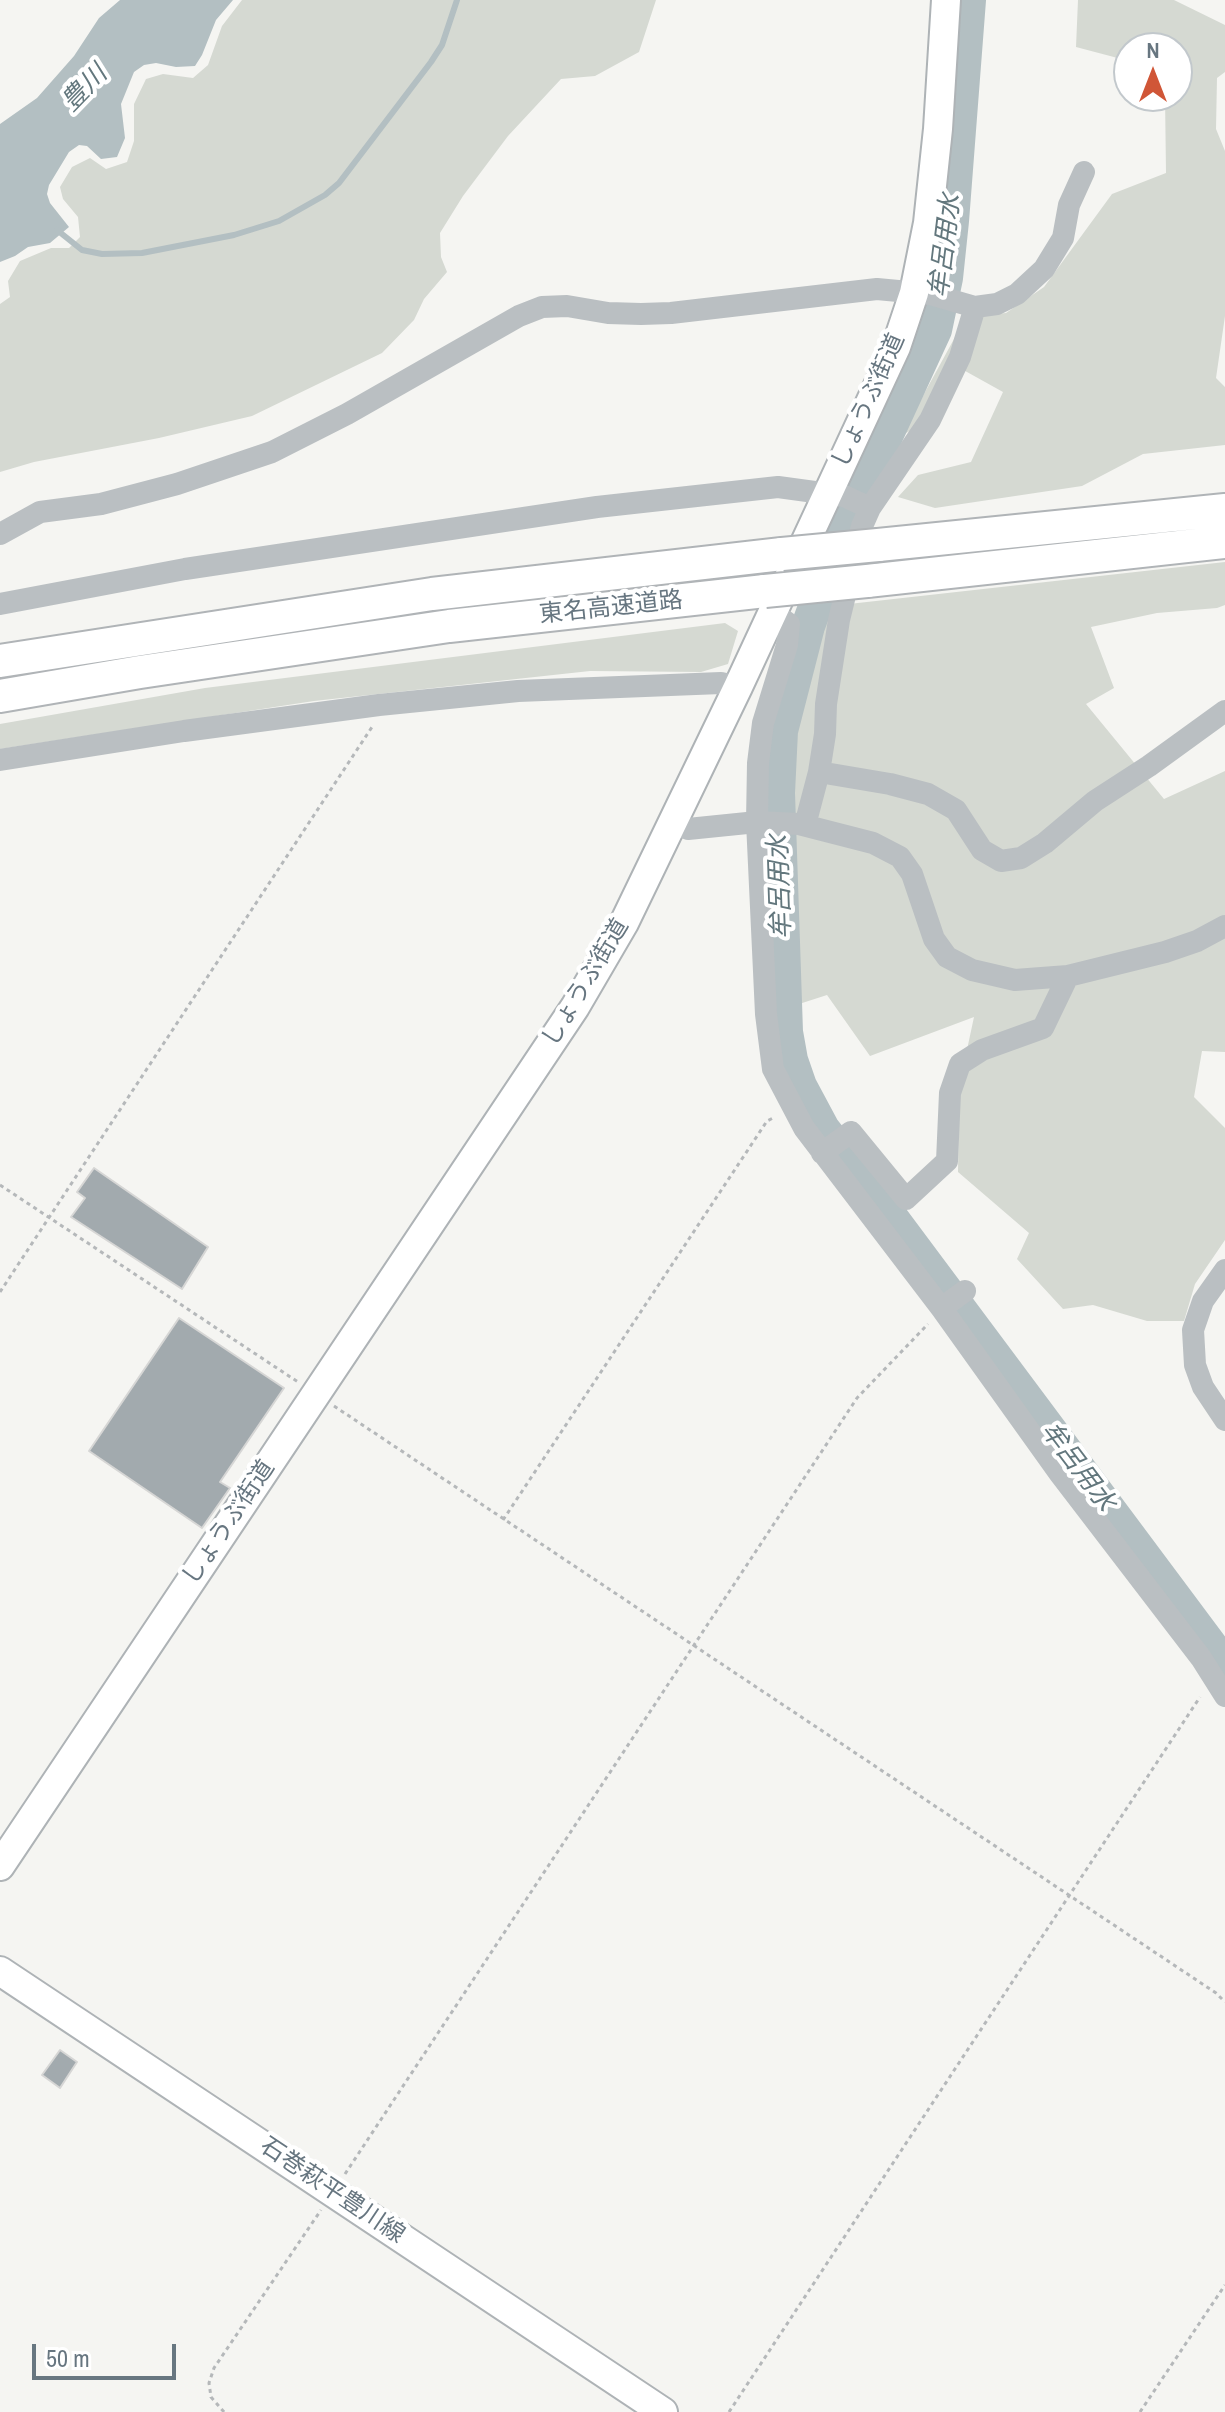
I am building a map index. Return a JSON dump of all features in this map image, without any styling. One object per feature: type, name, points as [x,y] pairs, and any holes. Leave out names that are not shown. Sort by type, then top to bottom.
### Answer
[{"type":"highway","name":"東名高速道路","points":[[0,661],[432,594],[782,554],[1225,510]]},
{"type":"highway","name":"東名高速道路","points":[[0,696],[155,669],[449,626],[769,602],[867,581],[1225,542]]},
{"type":"main road","name":"しょうぶ街道","points":[[0,1866],[575,1007],[624,923],[674,823],[738,687],[769,602],[851,501],[896,347],[922,293],[938,129],[946,0]]},
{"type":"main road","name":"石巻萩平豊川線","points":[[0,1971],[663,2412]]},
{"type":"street","points":[[0,534],[40,512],[101,504],[177,484],[272,452],[347,414],[519,316],[542,307],[567,306],[608,313],[671,313],[877,289],[922,293],[968,305],[997,304],[1017,294],[1044,269],[1063,238],[1069,205],[1084,172]]},
{"type":"street","points":[[851,501],[930,420],[960,357],[968,305]]},
{"type":"street","points":[[0,604],[185,569],[597,507],[778,487],[851,501]]},
{"type":"street","points":[[802,824],[819,772],[839,620],[862,526],[851,501]]},
{"type":"street","points":[[769,602],[789,624],[787,645],[763,723],[758,763],[769,1046],[773,1069],[804,1128],[952,1301],[1060,1474],[1222,1680]]},
{"type":"street","points":[[0,760],[379,705],[518,691],[721,683],[738,687]]},
{"type":"street","points":[[819,772],[928,794],[956,810],[982,850],[1001,861],[1021,858],[1045,843],[1095,801],[1225,711]]},
{"type":"street","points":[[674,823],[688,829],[762,822],[802,824],[873,843],[900,857],[912,874],[934,939],[947,957],[972,970],[1015,980],[1068,976],[1165,952],[1197,941],[1225,926]]},
{"type":"street","points":[[826,1151],[851,1132],[906,1199],[947,1161],[950,1093],[960,1064],[982,1050],[1043,1028],[1068,976]]},
{"type":"street","points":[[1225,1270],[1203,1301],[1193,1330],[1195,1365],[1203,1387],[1225,1420]]},
{"type":"path","points":[[0,1292],[378,717],[379,705]]},
{"type":"path","points":[[503,1520],[767,1121],[792,1108]]},
{"type":"path","points":[[0,1185],[1216,1993],[1225,2002]]},
{"type":"path","points":[[224,2412],[211,2397],[209,2383],[214,2368],[857,1398],[952,1301]]},
{"type":"path","points":[[729,2412],[1206,1689],[1222,1680]]},
{"type":"path","points":[[1140,2412],[1225,2285]]},
{"type":"shaded area","points":[[242,0],[656,0],[639,52],[595,76],[561,79],[508,136],[463,196],[440,233],[441,257],[447,272],[424,299],[414,320],[382,353],[252,416],[0,472],[0,304],[10,297],[8,281],[20,261],[51,248],[69,248],[80,237],[78,217],[63,199],[60,187],[72,167],[90,158],[106,169],[127,162],[134,141],[134,104],[146,79],[163,74],[193,78],[208,65],[222,26]]},
{"type":"shaded area","points":[[1078,0],[1174,0],[1225,25],[1225,72],[1217,78],[1216,129],[1225,151],[1225,316],[1216,378],[1225,387],[1225,445],[1143,454],[1082,486],[935,508],[898,497],[918,475],[971,462],[1003,392],[958,367],[920,425],[901,436],[966,317],[1006,313],[1044,287],[1112,194],[1166,173],[1165,112],[1193,112],[1193,32],[1113,32],[1113,57],[1076,47]]},
{"type":"shaded area","points":[[1225,562],[1225,605],[1157,613],[1091,627],[1114,688],[1086,704],[1164,799],[1225,771],[1225,1052],[1202,1051],[1194,1097],[1225,1128],[1225,1240],[1195,1284],[1184,1321],[1147,1321],[1093,1305],[1063,1309],[1017,1259],[1029,1233],[958,1172],[959,1087],[974,1017],[870,1056],[827,995],[796,1005],[792,834],[794,750],[801,685],[819,627],[831,606]]},
{"type":"shaded area","points":[[725,623],[738,631],[728,664],[701,672],[590,671],[314,701],[0,749],[0,724],[205,688]]},
{"type":"water","name":"豊川","points":[[120,0],[233,0],[216,20],[195,66],[176,67],[156,63],[144,65],[134,72],[121,104],[125,138],[117,157],[101,159],[87,146],[79,145],[69,152],[49,185],[47,194],[50,203],[69,227],[50,243],[28,247],[0,262],[0,124],[37,98],[74,56],[99,18]]},
{"type":"building","points":[[94,1168],[208,1247],[182,1289],[71,1217],[85,1198],[77,1192]]},
{"type":"building","points":[[179,1318],[284,1388],[220,1482],[230,1488],[202,1528],[89,1451]]},
{"type":"building","points":[[60,2050],[77,2062],[60,2088],[42,2075]]},
{"type":"waterway","points":[[57,230],[82,250],[102,254],[142,253],[234,235],[279,221],[325,195],[339,183],[431,62],[442,45],[457,0]]},
{"type":"waterway","name":"牟呂用水","points":[[969,0],[952,221],[946,278],[935,330],[847,521],[808,626],[781,731],[778,793],[786,1032],[800,1086],[823,1129],[1225,1665]]}]
